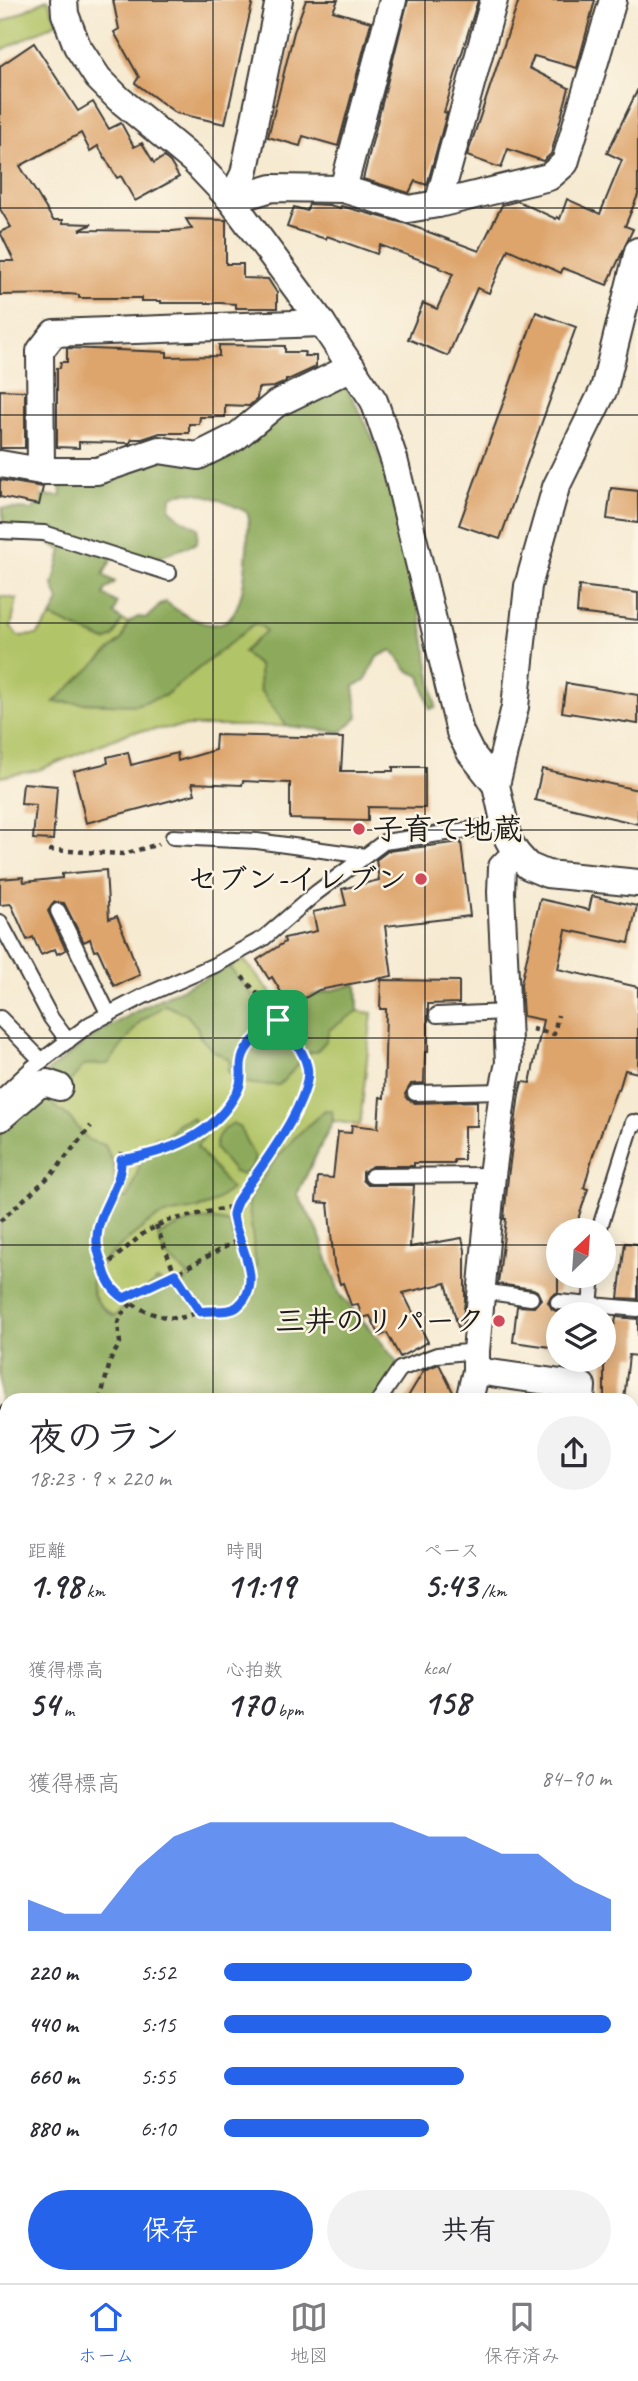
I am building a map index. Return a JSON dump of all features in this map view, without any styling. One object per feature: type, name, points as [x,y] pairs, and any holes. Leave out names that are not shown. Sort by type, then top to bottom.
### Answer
[{"type":"street","points":[[64,0],[65,14],[77,46],[98,78],[194,162],[231,200],[322,323],[374,401],[394,459],[460,732],[470,752],[496,785]]},
{"type":"street","points":[[231,200],[244,174],[279,0]]},
{"type":"street","points":[[342,189],[393,0]]},
{"type":"street","points":[[438,204],[494,0]]},
{"type":"street","points":[[231,200],[272,188],[342,189],[408,209],[549,177],[565,163],[613,0]]},
{"type":"street","points":[[638,251],[604,389],[556,487],[528,586],[515,706],[496,785],[508,839],[528,866],[547,874],[638,883]]},
{"type":"street","points":[[41,471],[40,351],[54,333],[322,323]]},
{"type":"street","points":[[0,464],[41,471],[97,471],[159,450],[198,456],[236,437],[276,404],[352,367]]},
{"type":"street","points":[[470,1393],[476,1361],[492,1175],[502,1091],[509,1063],[502,867],[516,853]]},
{"type":"street","points":[[0,1118],[38,1085],[47,1083],[59,1087]]},
{"type":"street","points":[[476,1361],[582,1386],[582,1393]]},
{"type":"lane","points":[[0,531],[44,533],[169,573]]},
{"type":"lane","points":[[0,1098],[90,1024],[144,996],[228,959],[264,938],[316,893],[384,842],[488,827],[504,822]]},
{"type":"lane","points":[[173,837],[257,841],[365,856]]},
{"type":"lane","points":[[58,911],[109,1014]]},
{"type":"lane","points":[[0,922],[51,1018],[68,1041]]},
{"type":"lane","points":[[436,1015],[507,1012]]},
{"type":"lane","points":[[0,1018],[43,1061]]},
{"type":"lane","points":[[415,1093],[502,1091]]},
{"type":"lane","points":[[603,1218],[633,1122],[638,1123]]},
{"type":"lane","points":[[372,1176],[492,1175]]},
{"type":"lane","points":[[481,1290],[531,1298]]},
{"type":"lane","points":[[616,1308],[638,1309]]},
{"type":"lane","points":[[384,1393],[400,1370],[437,1355],[476,1361]]},
{"type":"path","points":[[49,850],[124,854],[154,846],[173,837]]},
{"type":"path","points":[[122,1153],[122,1170],[99,1222],[96,1241],[103,1268],[117,1293],[161,1316],[179,1318],[209,1310],[227,1311],[238,1306],[250,1283],[249,1267],[233,1213],[235,1206],[299,1106],[307,1083],[307,1066],[294,1038],[228,959]]},
{"type":"path","points":[[554,1034],[558,1015]]},
{"type":"path","points":[[121,1160],[152,1155],[196,1137],[211,1127],[238,1090],[243,1074],[241,1061],[246,1047],[278,1020]]},
{"type":"path","points":[[0,1221],[52,1174],[90,1126]]},
{"type":"path","points":[[103,1268],[156,1225],[235,1206]]},
{"type":"path","points":[[156,1225],[175,1274],[200,1312]]},
{"type":"path","points":[[124,1298],[240,1239]]},
{"type":"path","points":[[102,1393],[111,1359],[120,1343],[118,1323],[121,1314],[132,1303]]},
{"type":"green space","points":[[48,0],[57,23],[0,51],[0,23]]},
{"type":"green space","points":[[345,386],[365,422],[395,500],[414,583],[436,707],[430,709],[420,676],[407,670],[392,650],[377,657],[365,681],[354,686],[358,717],[341,732],[287,726],[260,690],[259,666],[243,652],[266,631],[254,624],[164,696],[135,705],[54,702],[122,639],[128,623],[138,617],[147,618],[161,604],[166,602],[193,619],[214,624],[228,619],[237,606],[243,588],[249,518],[247,512],[209,496],[189,493],[171,497],[170,509],[198,528],[197,543],[149,561],[115,553],[103,575],[115,582],[105,590],[104,595],[117,603],[114,614],[122,620],[114,636],[106,641],[51,617],[59,601],[53,585],[62,550],[43,540],[6,540],[2,508],[33,510],[40,496],[61,496],[60,478],[158,457],[199,460],[278,407]]},
{"type":"green space","points":[[0,596],[17,599],[11,627],[18,636],[37,635],[51,617],[106,641],[114,636],[122,620],[128,623],[123,639],[55,701],[164,696],[253,624],[261,626],[267,631],[248,657],[259,666],[260,690],[287,726],[188,726],[131,732],[39,770],[0,777]]},
{"type":"green space","points":[[244,960],[284,1009],[314,995],[357,984],[358,1011],[372,1013],[360,1125],[333,1121],[297,1194],[318,1231],[340,1295],[378,1338],[49,1393],[7,1393],[0,1114],[107,1028],[146,1006]]},
{"type":"green space","points":[[229,967],[283,1032],[297,1029],[284,1009],[314,995],[357,984],[358,1011],[329,1030],[326,1041],[316,1052],[310,1052],[279,1085],[264,1085],[251,1084],[232,1076],[227,1071],[230,1060],[212,1050],[200,1037],[197,1027],[186,1014],[165,1005],[140,1022],[108,1064],[84,1065],[69,1083],[51,1096],[54,1106],[68,1116],[88,1140],[105,1145],[114,1166],[114,1197],[128,1198],[145,1151],[156,1137],[165,1138],[179,1122],[192,1118],[206,1134],[197,1147],[231,1189],[209,1205],[163,1215],[141,1229],[99,1268],[92,1286],[94,1296],[101,1306],[114,1316],[157,1280],[167,1285],[186,1282],[188,1275],[165,1255],[158,1236],[184,1224],[201,1220],[229,1223],[242,1267],[249,1273],[256,1266],[248,1200],[271,1165],[295,1137],[325,1110],[332,1111],[333,1120],[297,1194],[318,1231],[340,1295],[399,1365],[381,1393],[0,1393],[0,1114],[80,1047],[123,1018]]},
{"type":"green space","points":[[233,1123],[239,1127],[255,1158],[252,1167],[242,1175],[234,1172],[215,1149],[220,1134]]},
{"type":"building","points":[[113,0],[253,0],[225,124],[176,113],[135,83],[139,77],[114,32],[119,29]]},
{"type":"building","points":[[306,0],[338,0],[333,11],[371,22],[338,146],[303,136],[300,146],[268,137],[294,32]]},
{"type":"building","points":[[408,0],[478,0],[444,112],[447,113],[427,185],[415,181],[409,193],[363,179]]},
{"type":"building","points":[[519,0],[595,0],[577,68],[534,56],[529,68],[569,88],[551,154],[543,161],[508,149],[501,168],[467,156]]},
{"type":"building","points":[[34,43],[78,111],[93,102],[109,129],[121,123],[134,147],[142,143],[154,163],[164,157],[179,177],[135,201],[121,176],[117,178],[98,146],[90,151],[81,133],[20,166],[53,220],[92,224],[80,230],[173,231],[192,229],[186,219],[226,220],[226,264],[243,264],[243,278],[268,279],[277,293],[277,308],[236,308],[236,304],[220,303],[161,303],[141,301],[141,298],[79,298],[79,295],[68,294],[0,295],[0,261],[14,261],[0,232],[11,227],[0,209],[0,66]]},
{"type":"building","points":[[638,89],[638,195],[625,226],[633,229],[607,285],[563,268],[561,273],[508,249],[489,293],[477,288],[448,356],[408,339],[423,303],[437,309],[453,274],[380,245],[377,254],[327,236],[326,239],[287,227],[294,207],[307,211],[309,204],[341,206],[407,224],[479,251],[502,205],[518,201],[560,219],[567,199],[600,214],[622,160],[607,153]]},
{"type":"building","points":[[536,312],[576,327],[500,539],[459,525]]},
{"type":"building","points":[[219,345],[285,346],[285,352],[305,352],[304,356],[316,356],[316,367],[274,387],[258,388],[257,399],[249,406],[225,405],[225,417],[200,417],[199,424],[189,424],[189,433],[160,433],[132,439],[130,443],[79,442],[79,448],[57,447],[57,368],[60,368],[61,362],[67,362],[67,348],[167,352],[167,357],[219,356]]},
{"type":"building","points":[[0,390],[25,391],[25,448],[0,448]]},
{"type":"building","points":[[0,480],[43,487],[39,505],[0,497]]},
{"type":"building","points":[[611,488],[638,491],[638,523],[607,519]]},
{"type":"building","points":[[579,586],[638,593],[638,620],[577,613]]},
{"type":"building","points":[[566,683],[638,695],[638,724],[562,712]]},
{"type":"building","points":[[216,735],[343,738],[341,771],[393,771],[393,767],[425,767],[425,808],[368,807],[368,821],[290,819],[290,783],[192,783],[195,794],[86,823],[74,771],[108,763],[107,757],[128,752],[131,765],[177,753],[178,761],[215,750]]},
{"type":"building","points":[[542,769],[638,790],[638,824],[535,800]]},
{"type":"building","points":[[23,783],[57,786],[53,840],[33,839],[36,805],[21,804]]},
{"type":"building","points":[[461,842],[470,916],[385,926],[392,976],[319,990],[290,1007],[272,977],[269,979],[257,960],[285,942],[284,938],[317,931],[313,912],[346,905],[342,889],[379,880],[376,860],[388,851]]},
{"type":"building","points":[[106,870],[109,919],[117,916],[140,975],[114,986],[98,950],[94,951],[90,939],[84,942],[64,903],[54,902],[48,911],[66,950],[57,954],[55,949],[41,955],[33,937],[27,940],[11,904],[0,905],[0,879],[23,877],[24,882],[62,878],[62,874]]},
{"type":"building","points":[[592,896],[637,906],[629,943],[566,930],[558,969],[638,987],[638,1073],[625,1070],[619,1090],[617,1089],[593,1155],[584,1188],[588,1189],[579,1218],[546,1218],[546,1288],[558,1288],[558,1292],[546,1302],[546,1346],[513,1342],[517,1306],[534,1307],[541,1299],[533,1289],[498,1284],[519,1094],[522,1082],[530,1083],[543,1020],[523,1016],[521,984],[540,899],[589,910]]},
{"type":"building","points":[[381,980],[459,981],[459,1003],[428,1004],[428,1052],[425,1052],[424,1083],[411,1084],[405,1094],[407,1099],[415,1103],[477,1101],[477,1126],[464,1126],[464,1160],[454,1160],[454,1163],[414,1163],[414,1166],[372,1166],[363,1172],[363,1180],[368,1185],[414,1185],[410,1247],[462,1238],[465,1250],[462,1326],[458,1327],[446,1283],[403,1293],[428,1342],[400,1357],[387,1333],[380,1336],[370,1316],[362,1318],[358,1304],[351,1305],[343,1283],[340,1284],[334,1264],[328,1203],[316,1202],[318,1177],[333,1178],[338,1132],[351,1133],[352,1125],[378,1128],[380,1097],[384,1098],[385,1059],[386,1009],[380,1009]]},
{"type":"building","points":[[625,1243],[638,1244],[638,1299],[618,1298]]},
{"type":"building","points":[[616,1317],[638,1319],[638,1356],[629,1355],[625,1393],[604,1393],[604,1372],[616,1372]]},
{"type":"building","points":[[439,1364],[454,1393],[410,1393],[424,1370]]},
{"type":"place","name":"子育て地蔵","points":[[359,829]]},
{"type":"place","name":"セブン-イレブン","points":[[421,879]]},
{"type":"place","name":"三井のリパーク","points":[[499,1321]]},
{"type":"route","points":[[278,1020],[294,1038],[307,1066],[307,1083],[299,1106],[286,1129],[238,1200],[233,1213],[249,1267],[250,1283],[246,1294],[238,1306],[227,1311],[200,1312],[175,1274],[124,1298],[117,1293],[105,1275],[96,1241],[99,1222],[122,1170],[121,1160],[152,1155],[196,1137],[211,1127],[238,1090],[243,1074],[241,1061],[246,1047],[278,1020]]}]
